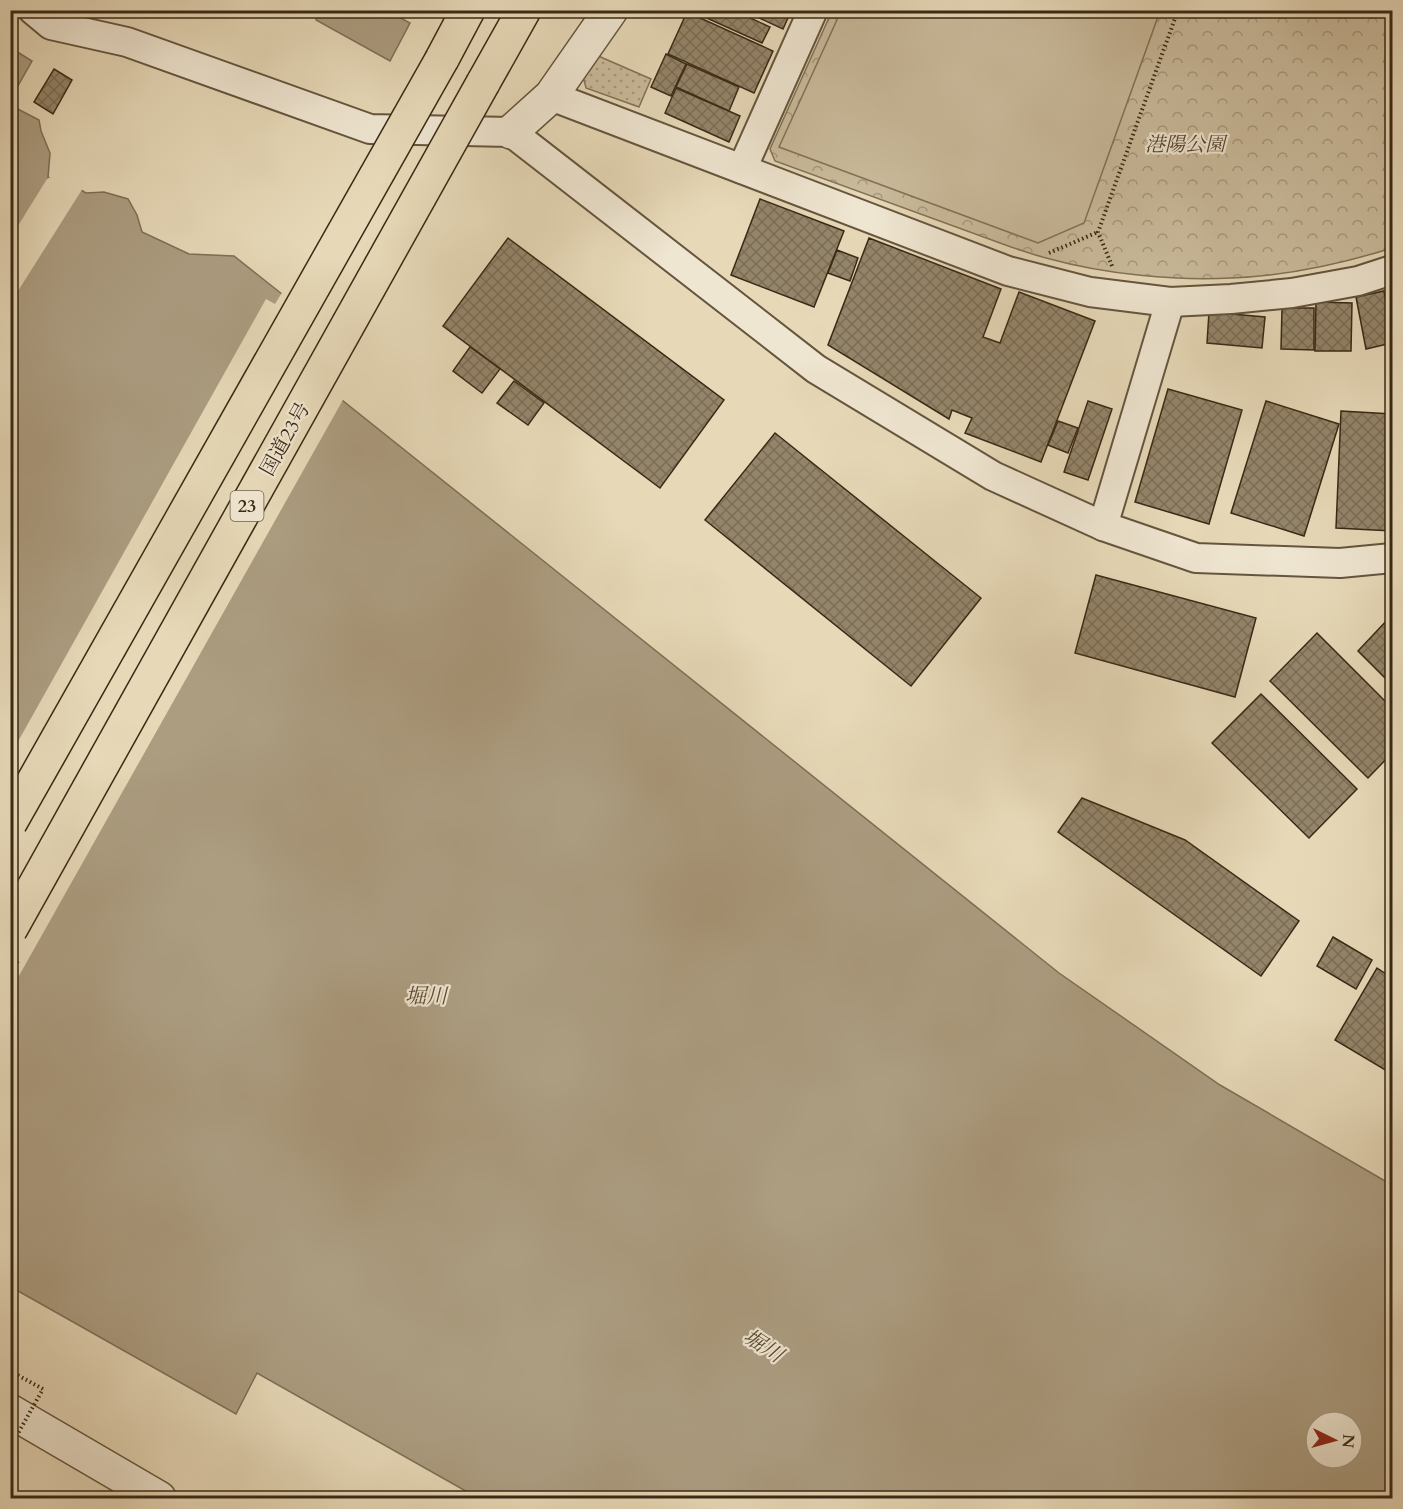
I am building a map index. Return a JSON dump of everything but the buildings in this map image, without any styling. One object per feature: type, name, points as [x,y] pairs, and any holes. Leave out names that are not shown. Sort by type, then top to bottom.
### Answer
[{"type":"highway","name":"23","points":[[10,823],[468,10]]},
{"type":"highway","name":"国道23号","points":[[10,930],[524,10]]},
{"type":"street","points":[[33,10],[51,25],[127,42],[370,129],[511,132],[816,369],[993,476],[1103,526],[1196,558],[1340,562],[1392,558]]},
{"type":"street","points":[[511,132],[551,96],[611,10]]},
{"type":"street","points":[[742,169],[813,10]]},
{"type":"street","points":[[551,96],[1008,271],[1090,292],[1170,302],[1231,299],[1292,293],[1358,281],[1392,270]]},
{"type":"street","points":[[1103,526],[1170,302]]},
{"type":"street","points":[[10,1411],[159,1498]]},
{"type":"path","points":[[1127,297],[1098,232],[1178,10]]},
{"type":"path","points":[[10,1371],[43,1389],[12,1444]]},
{"type":"green space","name":"港陽公園","points":[[832,11],[1392,11],[1392,248],[1313,268],[1252,277],[1187,278],[1093,269],[1045,258],[1011,247],[775,161],[770,149]]},
{"type":"green space","points":[[841,11],[1160,11],[1084,223],[1038,243],[779,147]]},
{"type":"green space","points":[[596,55],[651,79],[639,107],[586,88],[582,72]]},
{"type":"water","points":[[321,11],[388,11],[410,23],[390,61],[316,20]]},
{"type":"water","points":[[11,48],[32,61],[11,98]]},
{"type":"water","name":"堀川","points":[[10,105],[39,120],[50,153],[48,178],[60,178],[86,193],[104,192],[128,199],[137,215],[142,232],[189,254],[234,256],[360,356],[337,396],[1059,973],[1220,1085],[1392,1185],[1392,1498],[478,1498],[257,1373],[236,1414],[11,1287]]},
{"type":"pier","points":[[61,175],[83,188],[11,302],[11,237],[47,179]]},
{"type":"pier","points":[[283,291],[363,357],[340,396],[344,398],[11,990],[11,754],[266,299],[275,304]]}]
